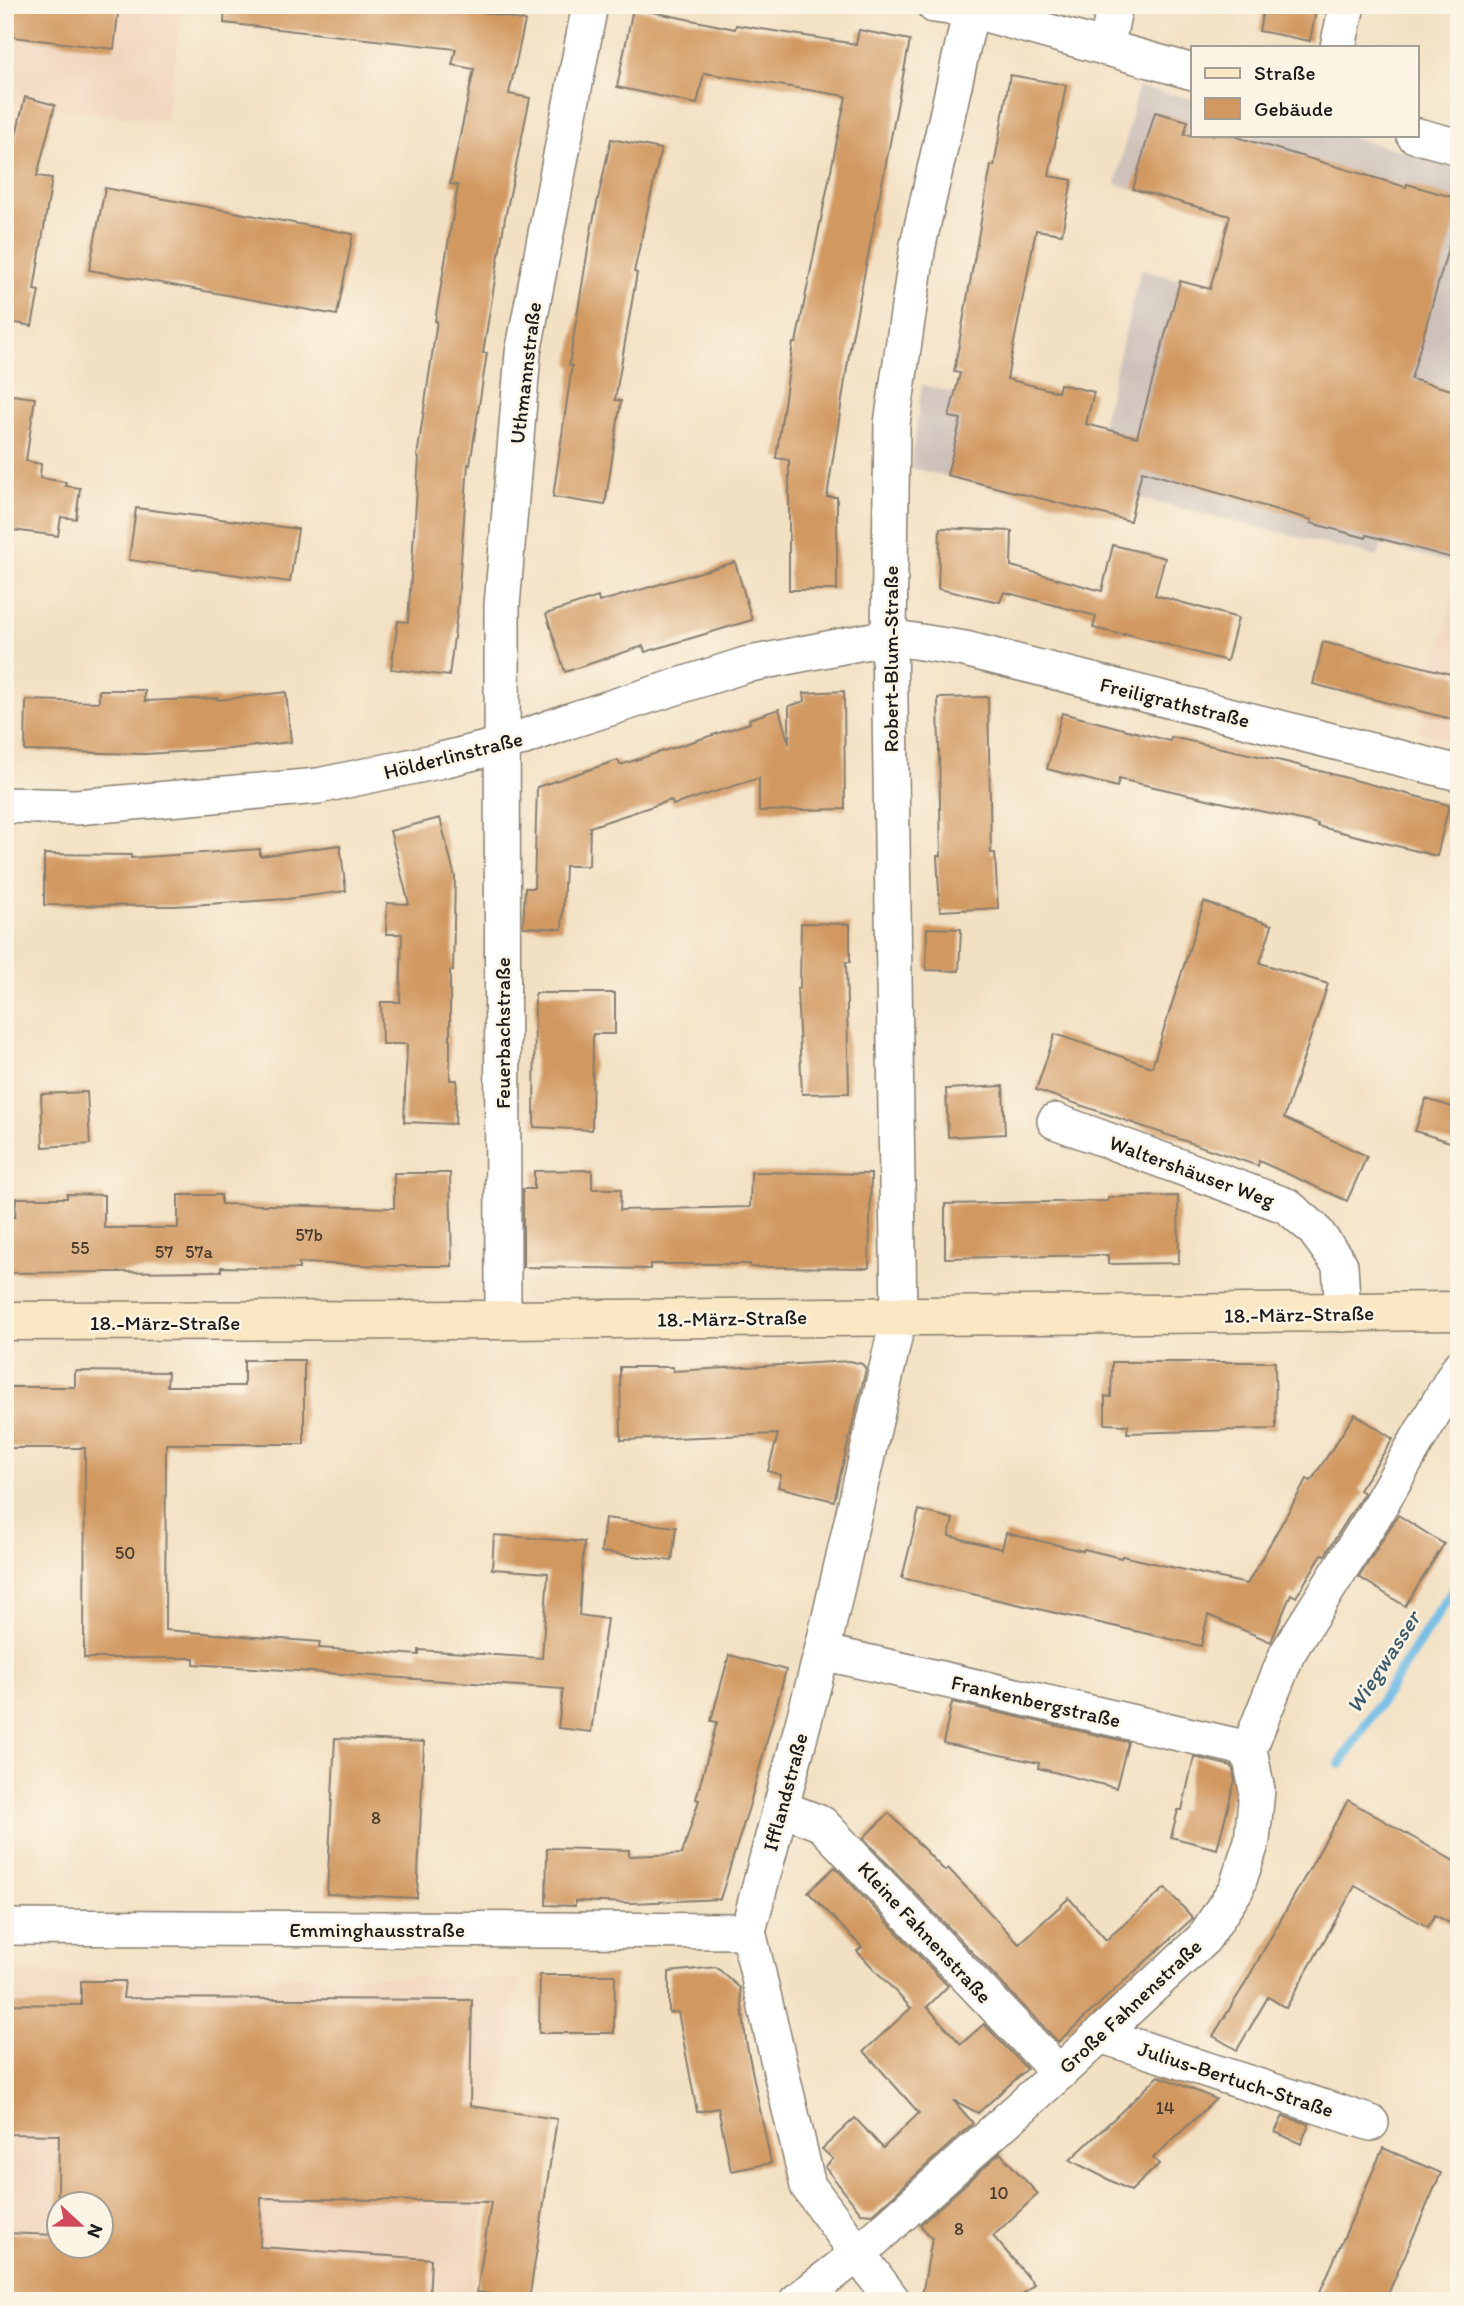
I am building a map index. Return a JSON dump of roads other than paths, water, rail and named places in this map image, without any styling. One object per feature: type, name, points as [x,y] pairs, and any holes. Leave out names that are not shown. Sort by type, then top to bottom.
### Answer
[{"type":"street","name":"Uthmannstraße","points":[[502,745],[502,606],[523,353],[590,5]]},
{"type":"street","points":[[934,5],[972,8],[1191,71]]},
{"type":"street","points":[[1107,48],[1115,5]]},
{"type":"street","points":[[1338,46],[1347,5]]},
{"type":"street","name":"Robert-Blum-Straße","points":[[899,1316],[889,637],[892,424],[918,245],[972,8]]},
{"type":"street","points":[[1418,136],[1459,147]]},
{"type":"street","name":"Hölderlinstraße","points":[[5,805],[76,807],[318,786],[502,745],[744,665],[889,637]]},
{"type":"street","name":"Freiligrathstraße","points":[[889,637],[965,649],[1459,773]]},
{"type":"street","name":"Feuerbachstraße","points":[[502,745],[503,1320]]},
{"type":"street","name":"Waltershäuser Weg","points":[[1055,1121],[1287,1206],[1313,1228],[1340,1265],[1343,1314]]},
{"type":"street","name":"18.-März-Straße","points":[[5,1321],[503,1320],[1459,1311]]},
{"type":"street","name":"Ifflandstraße","points":[[894,2301],[808,2186],[748,1931],[822,1653],[899,1316]]},
{"type":"street","points":[[1249,1749],[1287,1654],[1373,1517],[1459,1368]]},
{"type":"street","name":"Frankenbergstraße","points":[[822,1653],[1249,1749]]},
{"type":"street","name":"Große Fahnenstraße","points":[[797,2301],[859,2253],[1204,1938],[1236,1889],[1252,1841],[1257,1790],[1249,1749]]},
{"type":"street","name":"Kleine Fahnenstraße","points":[[781,1808],[822,1824],[1059,2073]]},
{"type":"street","name":"Emminghausstraße","points":[[5,1927],[748,1931]]},
{"type":"street","name":"Julius-Bertuch-Straße","points":[[1100,2035],[1371,2123]]},
{"type":"waterway","name":"Wiegwasser","points":[[1340,1764],[1459,1581]]}]
